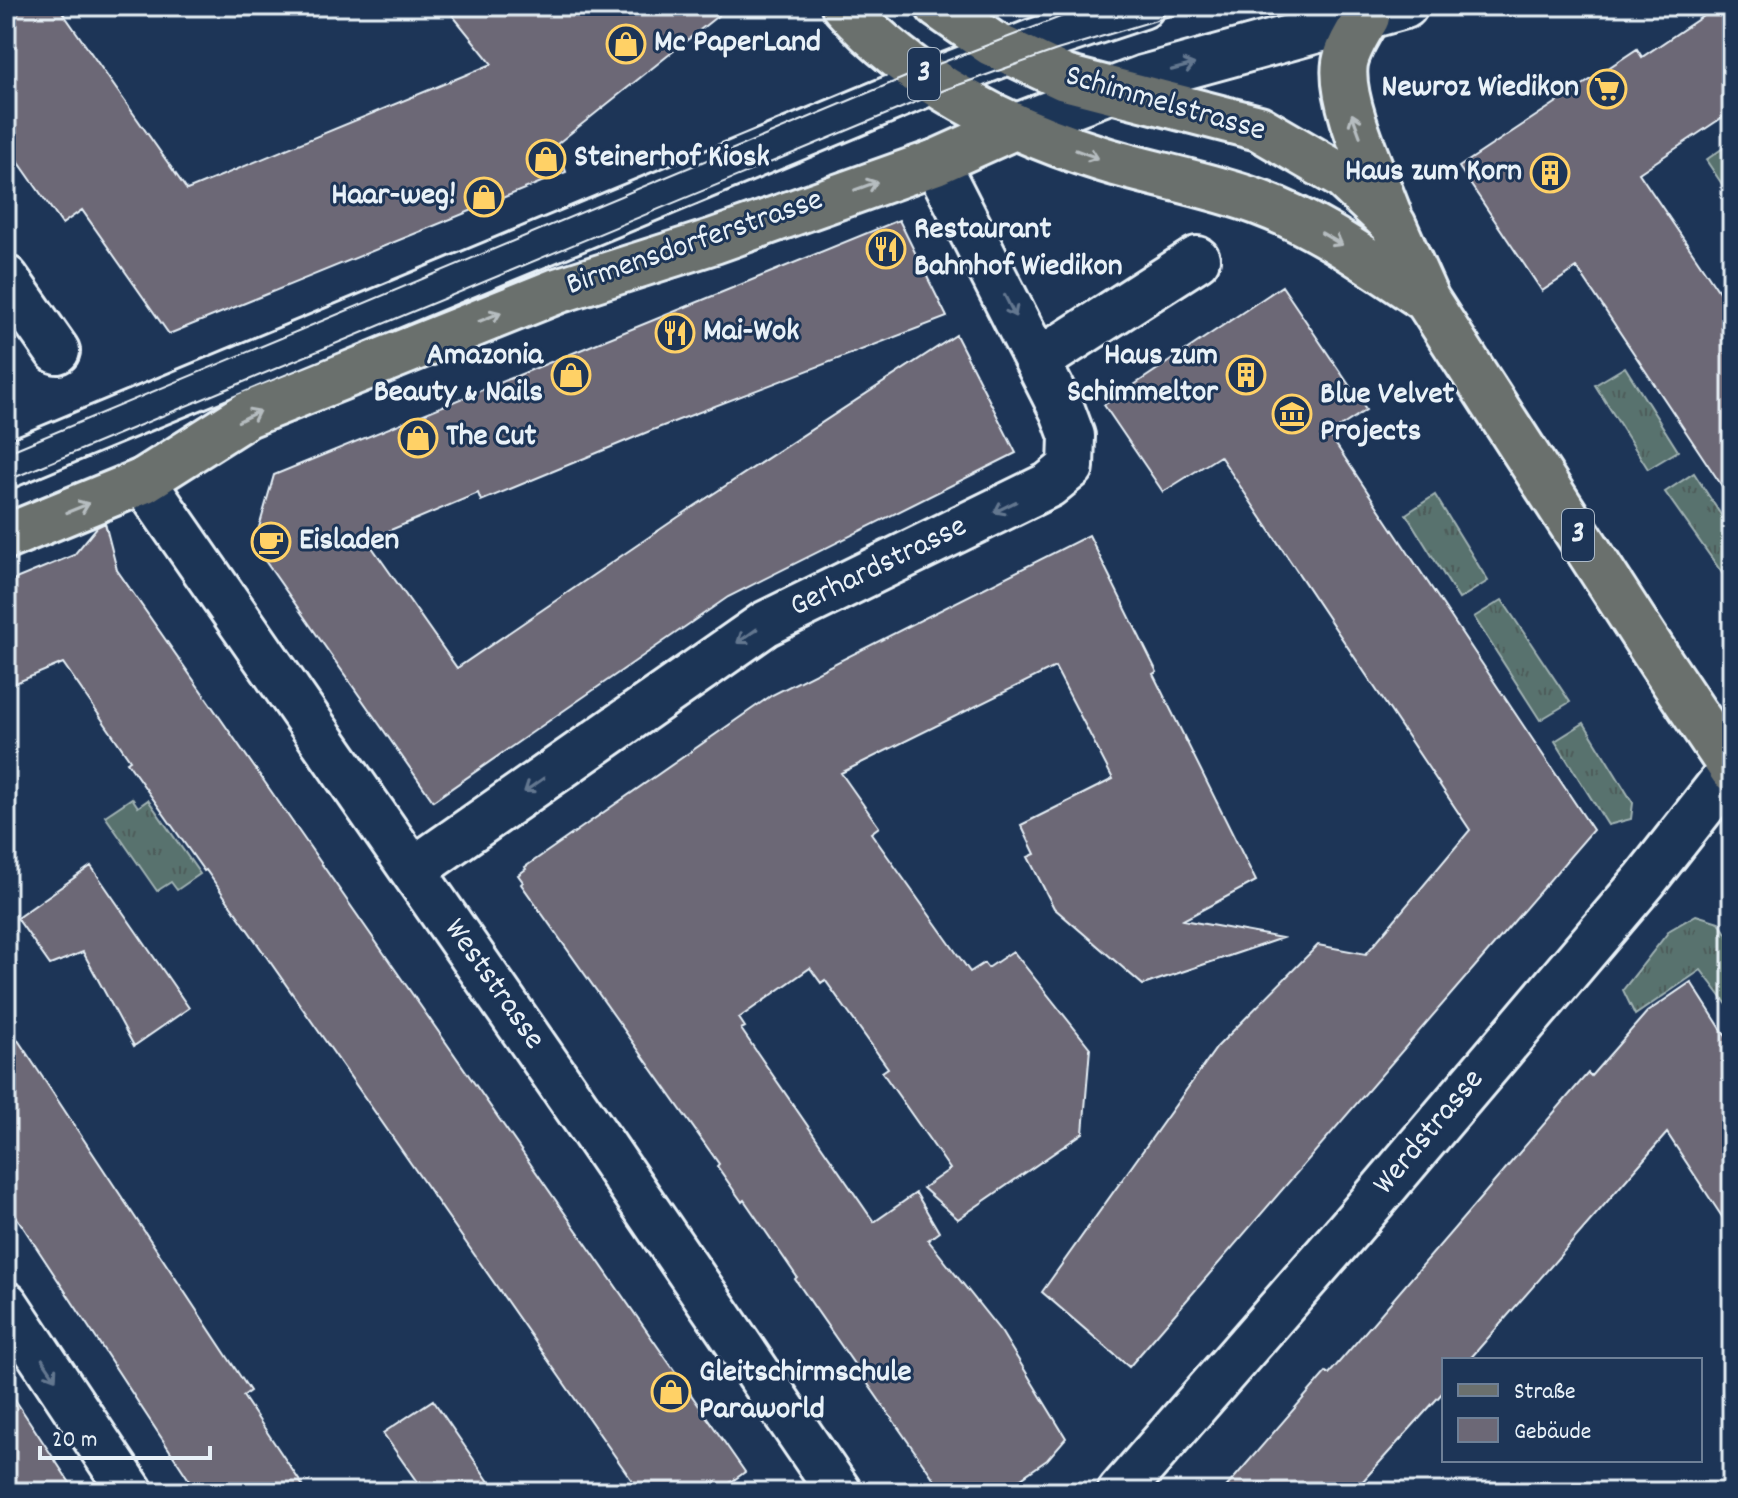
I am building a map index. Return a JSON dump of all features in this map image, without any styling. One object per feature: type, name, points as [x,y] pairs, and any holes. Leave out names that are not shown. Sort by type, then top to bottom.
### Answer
[{"type":"main road","name":"3","points":[[844,6],[864,28],[933,81],[1014,127]]},
{"type":"main road","name":"Schimmelstrasse","points":[[938,6],[1007,52],[1065,78],[1259,128],[1343,177],[1393,224],[1427,300],[1732,769]]},
{"type":"main road","points":[[1386,12],[1354,41],[1345,63],[1350,107],[1393,224]]},
{"type":"main road","name":"Schimmelstrasse","points":[[1014,127],[1100,159],[1258,202],[1338,242],[1427,300]]},
{"type":"main road","name":"Birmensdorferstrasse","points":[[6,537],[143,481],[247,415],[557,291],[714,241],[936,162],[1014,127]]},
{"type":"street","name":"Birmensdorferstrasse","points":[[6,466],[933,81],[1142,6]]},
{"type":"street","name":"Birmensdorferstrasse","points":[[1014,127],[1143,78],[1386,12]]},
{"type":"street","name":"Gerhardstrasse","points":[[413,870],[765,624],[1049,485],[1071,467],[1072,436],[1063,412],[936,162]]},
{"type":"street","points":[[1038,361],[1197,259]]},
{"type":"street","points":[[6,278],[57,351]]},
{"type":"street","name":"Weststrasse","points":[[143,481],[839,1492]]},
{"type":"street","name":"Werdstrasse","points":[[1120,1492],[1350,1228],[1645,880],[1732,769]]},
{"type":"street","points":[[6,1304],[131,1492]]},
{"type":"green space","points":[[1732,142],[1732,199],[1706,160]]},
{"type":"green space","points":[[1625,367],[1678,451],[1648,469],[1595,385]]},
{"type":"green space","points":[[1694,473],[1732,532],[1732,587],[1665,492]]},
{"type":"green space","points":[[1435,495],[1488,581],[1459,599],[1406,514]]},
{"type":"green space","points":[[1502,600],[1570,702],[1540,720],[1474,617]]},
{"type":"green space","points":[[1584,723],[1633,803],[1631,819],[1608,825],[1555,741]]},
{"type":"green space","points":[[132,798],[138,807],[148,800],[200,874],[177,890],[171,882],[157,891],[105,816]]},
{"type":"green space","points":[[1696,915],[1719,922],[1732,943],[1732,1011],[1701,970],[1635,1015],[1623,990],[1670,930]]},
{"type":"building","points":[[6,6],[58,6],[187,190],[492,64],[445,6],[730,6],[557,144],[566,172],[169,334],[82,210],[62,224],[6,144]]},
{"type":"building","points":[[1718,6],[1732,6],[1732,111],[1639,173],[1732,311],[1732,501],[1577,268],[1542,291],[1459,167],[1637,49],[1642,57]]},
{"type":"building","points":[[899,220],[947,317],[650,431],[481,501],[478,493],[367,540],[457,668],[690,509],[956,335],[1016,453],[728,597],[433,801],[254,545],[274,475]]},
{"type":"building","points":[[1282,286],[1366,410],[1329,434],[1593,830],[1129,1367],[1042,1292],[1217,1047],[1318,945],[1366,954],[1470,830],[1220,456],[1163,492],[1104,405]]},
{"type":"building","points":[[105,523],[117,570],[745,1472],[717,1492],[640,1492],[206,870],[127,762],[130,760],[63,663],[6,687],[6,583],[74,555],[97,527]]},
{"type":"building","points":[[1089,535],[1157,672],[1153,674],[1256,881],[1183,920],[1282,938],[1143,985],[1054,908],[1028,857],[1035,854],[1021,825],[1113,779],[1055,667],[841,773],[879,827],[871,833],[970,972],[984,963],[988,968],[1013,951],[1090,1048],[1083,1133],[958,1219],[923,1188],[950,1169],[882,1072],[888,1068],[825,980],[821,983],[810,968],[739,1018],[745,1027],[741,1029],[874,1222],[916,1193],[939,1232],[928,1240],[1002,1333],[1066,1438],[1047,1460],[1001,1492],[943,1492],[744,1200],[742,1202],[717,1166],[719,1164],[521,884],[523,882],[518,875],[525,867],[772,695]]},
{"type":"building","points":[[91,866],[189,1008],[134,1046],[83,952],[50,965],[17,918]]},
{"type":"building","points":[[1691,982],[1732,1046],[1732,1232],[1667,1133],[1471,1358],[1442,1358],[1442,1393],[1353,1492],[1222,1492],[1326,1372],[1329,1374],[1588,1073],[1591,1076],[1647,1012]]},
{"type":"building","points":[[6,1022],[250,1391],[243,1396],[307,1492],[197,1492],[6,1201]]},
{"type":"building","points":[[6,1386],[76,1492],[6,1492]]},
{"type":"building","points":[[433,1400],[496,1492],[424,1492],[383,1433]]},
{"type":"tram line","points":[[6,453],[920,71],[1089,6]]},
{"type":"tram line","points":[[6,481],[947,89],[1057,50],[1203,6]]},
{"type":"place","name":"Mc PaperLand","points":[[626,44]]},
{"type":"place","name":"Newroz Wiedikon","points":[[1607,89]]},
{"type":"place","name":"Steinerhof Kiosk","points":[[546,159]]},
{"type":"place","name":"Haus zum Korn","points":[[1550,173]]},
{"type":"place","name":"Haar-weg!","points":[[484,197]]},
{"type":"place","name":"Restaurant Bahnhof Wiedikon","points":[[886,249]]},
{"type":"place","name":"Mai-Wok","points":[[675,333]]},
{"type":"place","name":"Amazonia Beauty & Nails","points":[[571,375]]},
{"type":"place","name":"Haus zum Schimmeltor","points":[[1246,375]]},
{"type":"place","name":"Blue Velvet Projects","points":[[1292,414]]},
{"type":"place","name":"The Cut","points":[[418,438]]},
{"type":"place","name":"Eisladen","points":[[271,542]]},
{"type":"place","name":"Gleitschirmschule Paraworld","points":[[671,1392]]}]
